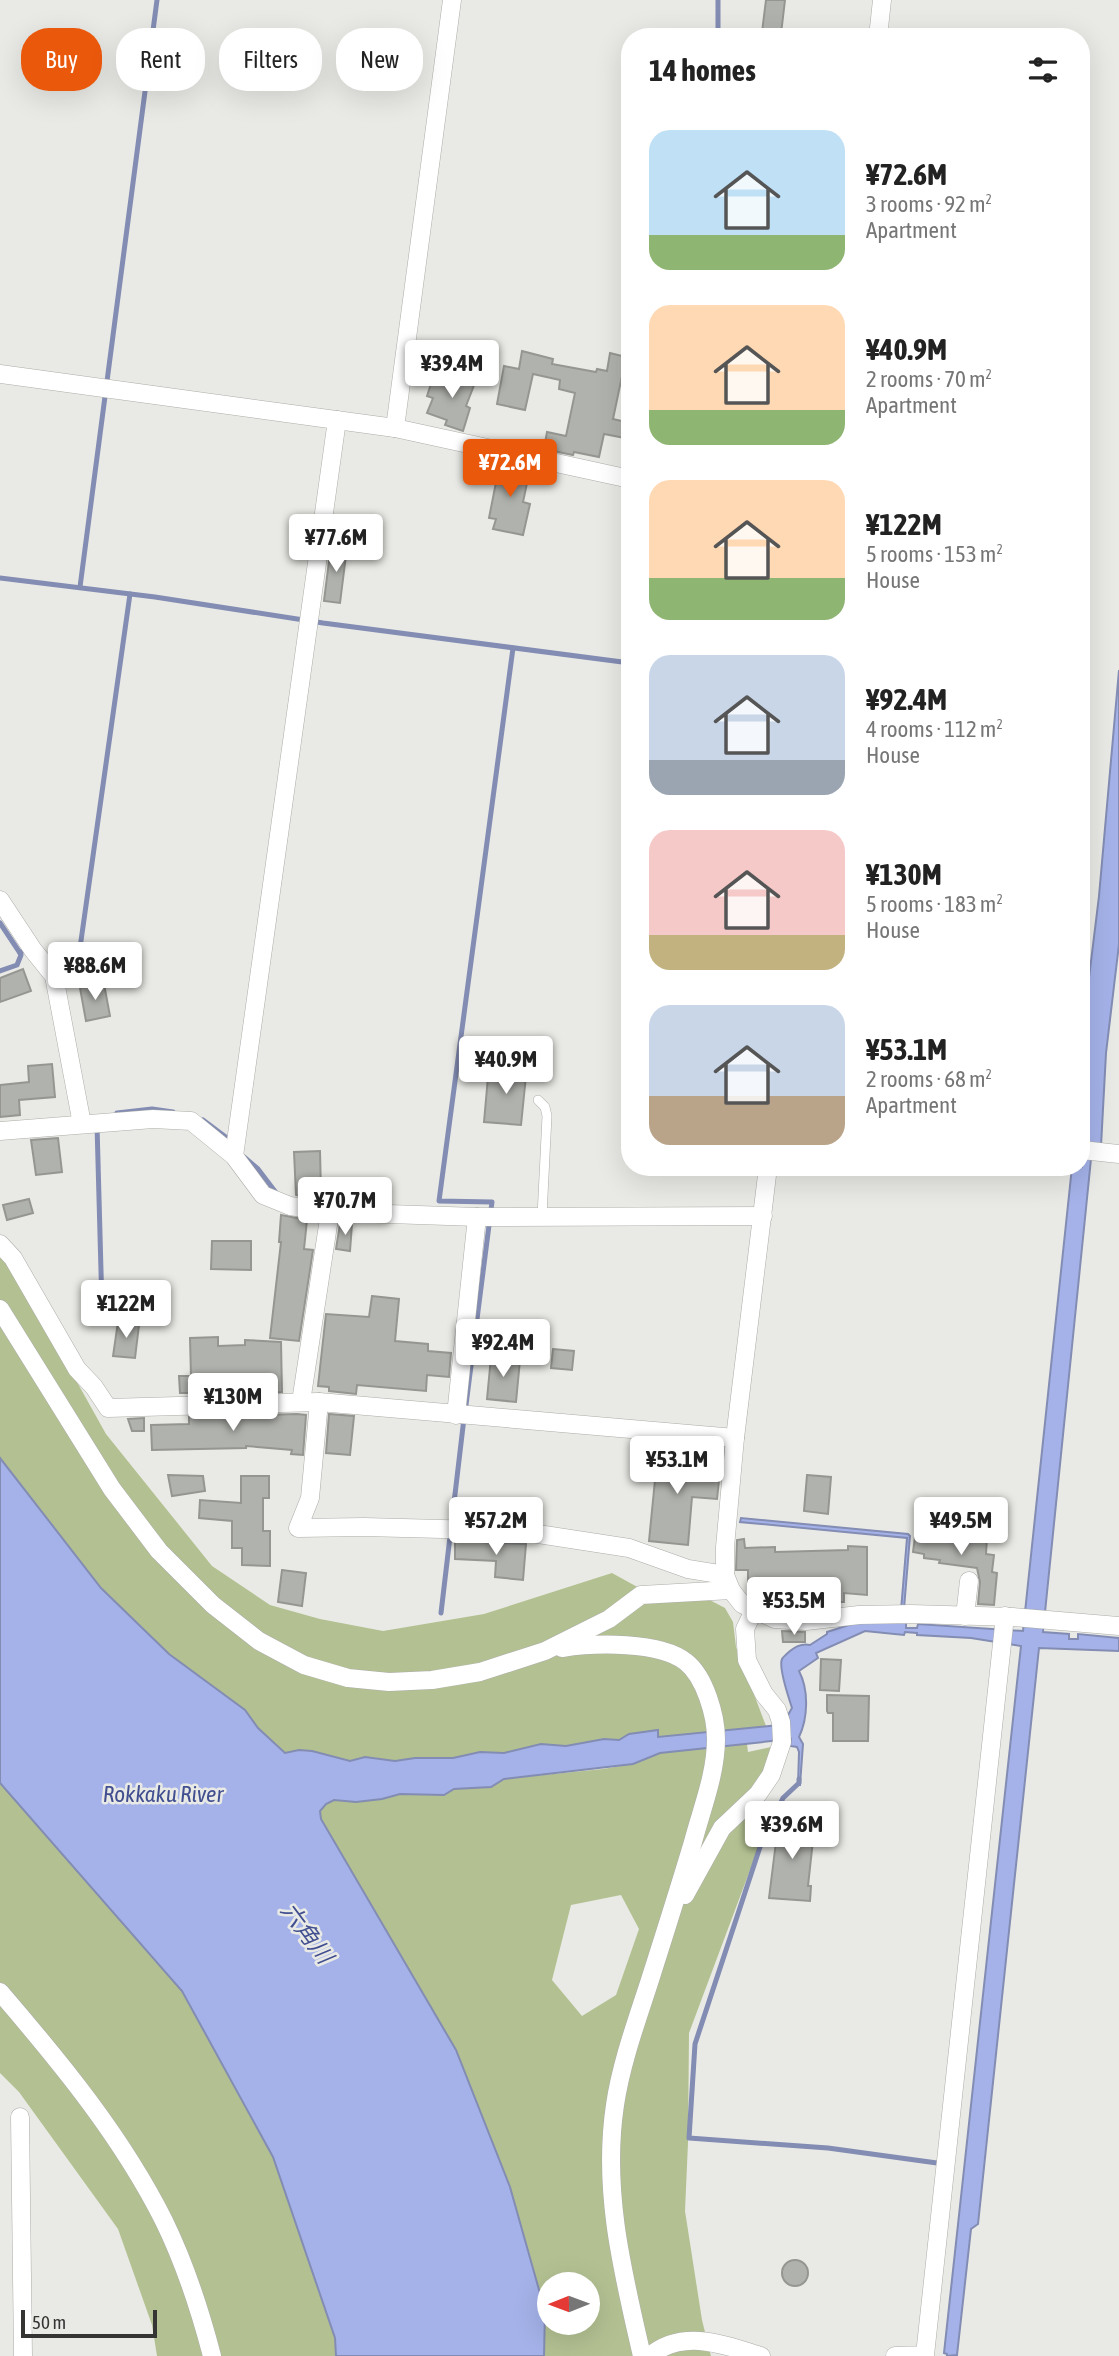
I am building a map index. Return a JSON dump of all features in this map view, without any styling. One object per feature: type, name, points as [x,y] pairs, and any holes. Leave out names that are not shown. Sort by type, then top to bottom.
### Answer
[{"type":"street","points":[[395,428],[452,0]]},
{"type":"street","points":[[879,28],[882,0]]},
{"type":"street","points":[[0,374],[395,428],[621,477]]},
{"type":"street","points":[[235,1149],[337,420]]},
{"type":"street","points":[[0,900],[54,976],[93,1124]]},
{"type":"street","points":[[0,1131],[153,1119],[191,1121],[235,1149],[263,1195],[290,1206],[330,1212],[486,1217],[763,1216]]},
{"type":"street","points":[[1090,1151],[1114,1154]]},
{"type":"street","points":[[767,1176],[734,1438],[725,1547],[728,1582],[742,1604],[775,1619],[806,1621],[859,1615],[903,1614],[1009,1616],[1119,1626]]},
{"type":"street","points":[[300,1402],[330,1212]]},
{"type":"street","points":[[462,1415],[486,1217]]},
{"type":"street","points":[[0,1244],[13,1258],[78,1369],[108,1408],[319,1402],[734,1438]]},
{"type":"street","points":[[0,1309],[112,1489],[159,1550],[213,1605],[259,1641],[304,1665],[348,1678],[389,1682],[432,1680],[480,1672],[545,1651],[609,1619],[641,1595],[728,1582]]},
{"type":"street","points":[[319,1402],[310,1498],[298,1528],[519,1531],[629,1548],[728,1582]]},
{"type":"street","points":[[965,1616],[969,1581]]},
{"type":"street","points":[[668,1926],[722,1828],[758,1794],[771,1775],[782,1742],[777,1710],[764,1694],[747,1660],[745,1629],[754,1610]]},
{"type":"street","points":[[895,2356],[925,2355],[1002,1653],[1009,1616]]},
{"type":"street","points":[[545,1651],[595,1646],[634,1646],[671,1653],[687,1663],[704,1688],[715,1719],[714,1770],[626,2057],[615,2107],[612,2207],[619,2259],[642,2356]]},
{"type":"street","points":[[0,1992],[63,2066],[109,2130],[164,2221],[198,2304],[212,2356]]},
{"type":"street","points":[[20,2117],[23,2356]]},
{"type":"street","points":[[650,2356],[662,2346],[680,2341],[714,2341],[761,2356]]},
{"type":"lane","points":[[538,1100],[545,1107],[547,1116],[542,1216]]},
{"type":"green space","points":[[0,1244],[106,1434],[212,1566],[270,1605],[320,1619],[383,1631],[484,1614],[612,1573],[661,1600],[702,1596],[725,1608],[733,1622],[736,1647],[766,1726],[745,1729],[748,1752],[771,1747],[771,1757],[755,1788],[769,1819],[689,2033],[685,2211],[702,2320],[711,2356],[544,2356],[544,2335],[600,2335],[600,2272],[537,2272],[537,2283],[510,2187],[456,2050],[321,1819],[320,1811],[334,1800],[356,1802],[400,1794],[444,1795],[454,1789],[491,1787],[504,1779],[603,1769],[633,1764],[659,1753],[722,1747],[658,1737],[658,1730],[629,1734],[619,1740],[604,1739],[566,1746],[541,1744],[504,1753],[480,1752],[453,1758],[395,1761],[365,1757],[350,1761],[312,1751],[285,1753],[258,1728],[245,1710],[169,1654],[101,1588],[0,1458]],"holes":[[[621,1895],[639,1929],[616,1995],[582,2016],[552,1980],[571,1905]]]},
{"type":"green space","points":[[0,1783],[182,1991],[273,2157],[335,2338],[336,2356],[157,2356],[152,2325],[118,2229],[19,2092],[0,2073]]},
{"type":"water","name":"Rokkaku River","points":[[1119,670],[1119,944],[1106,1053],[1101,1146],[1091,1159],[1090,1169],[1090,970]]},
{"type":"water","name":"Rokkaku River","points":[[1071,1176],[1089,1176],[1043,1632],[1069,1634],[1069,1639],[1078,1639],[1078,1634],[1119,1638],[1119,1651],[1039,1648],[978,2224],[971,2229],[957,2355],[947,2356],[944,2353],[1021,1646],[971,1638],[865,1631],[816,1653],[818,1658],[799,1671],[806,1704],[799,1737],[803,1744],[800,1785],[799,1752],[797,1747],[790,1746],[791,1739],[660,1753],[633,1764],[504,1779],[491,1787],[454,1789],[444,1795],[400,1794],[356,1802],[334,1800],[320,1811],[321,1819],[456,2050],[510,2187],[537,2283],[537,2335],[544,2335],[544,2356],[336,2356],[335,2338],[273,2157],[182,1991],[0,1783],[0,1458],[101,1588],[169,1654],[245,1710],[258,1728],[285,1753],[312,1751],[350,1761],[365,1757],[395,1761],[453,1758],[480,1752],[504,1753],[541,1744],[566,1746],[604,1739],[619,1740],[629,1734],[658,1730],[658,1737],[789,1724],[788,1715],[792,1708],[783,1676],[782,1659],[797,1646],[810,1645],[827,1632],[855,1623],[900,1622],[907,1538],[740,1522],[741,1518],[908,1534],[910,1536],[903,1621],[906,1622],[906,1628],[917,1628],[918,1624],[1023,1631]]},
{"type":"building","points":[[766,0],[785,0],[782,28],[762,28]]},
{"type":"building","points":[[522,351],[553,359],[552,364],[596,372],[597,369],[607,371],[610,353],[621,356],[621,381],[613,419],[621,421],[621,437],[604,434],[599,457],[544,449],[547,432],[566,436],[575,393],[559,389],[560,380],[533,374],[525,410],[497,404],[504,366],[519,369]]},
{"type":"building","points":[[451,371],[476,380],[466,406],[470,408],[463,431],[445,425],[447,420],[427,413],[433,398],[427,396],[432,381],[446,385]]},
{"type":"building","points":[[500,462],[530,469],[523,502],[530,504],[523,535],[493,529],[496,519],[489,518]]},
{"type":"building","points":[[331,545],[347,547],[340,603],[324,601]]},
{"type":"building","points":[[23,969],[31,991],[0,1002],[0,978]]},
{"type":"building","points":[[104,984],[110,1016],[86,1021],[80,988]]},
{"type":"building","points":[[52,1064],[55,1097],[19,1100],[20,1115],[0,1117],[0,1085],[29,1082],[28,1066]]},
{"type":"building","points":[[505,1064],[527,1066],[521,1125],[484,1122],[488,1077],[503,1079]]},
{"type":"building","points":[[58,1138],[62,1172],[36,1175],[31,1140]]},
{"type":"building","points":[[320,1151],[321,1191],[309,1192],[309,1197],[296,1195],[294,1152]]},
{"type":"building","points":[[29,1199],[33,1213],[7,1220],[3,1205]]},
{"type":"building","points":[[281,1215],[307,1220],[304,1249],[313,1250],[299,1341],[270,1338],[281,1242]]},
{"type":"building","points":[[340,1224],[352,1224],[350,1251],[336,1249]]},
{"type":"building","points":[[212,1241],[251,1241],[251,1270],[211,1269]]},
{"type":"building","points":[[372,1296],[399,1299],[395,1341],[428,1344],[428,1351],[451,1353],[449,1377],[427,1375],[426,1391],[357,1385],[356,1394],[329,1391],[329,1387],[318,1386],[326,1314],[369,1317]]},
{"type":"building","points":[[118,1322],[139,1325],[135,1358],[113,1356]]},
{"type":"building","points":[[218,1337],[218,1346],[245,1345],[245,1340],[281,1342],[282,1392],[180,1393],[179,1376],[191,1376],[190,1338]]},
{"type":"building","points":[[553,1349],[574,1351],[572,1370],[551,1368]]},
{"type":"building","points":[[491,1357],[520,1360],[516,1402],[487,1399]]},
{"type":"building","points":[[329,1414],[354,1416],[350,1455],[326,1453]]},
{"type":"building","points":[[306,1415],[303,1455],[291,1454],[292,1450],[246,1446],[152,1450],[151,1425],[189,1424],[189,1417]]},
{"type":"building","points":[[144,1418],[144,1431],[132,1431],[128,1419]]},
{"type":"building","points":[[655,1445],[676,1447],[674,1467],[720,1471],[717,1499],[692,1497],[688,1545],[649,1541],[655,1480],[652,1479]]},
{"type":"building","points":[[168,1475],[203,1476],[205,1491],[172,1496]]},
{"type":"building","points":[[807,1475],[831,1477],[828,1514],[804,1511]]},
{"type":"building","points":[[241,1476],[269,1476],[269,1498],[263,1498],[263,1531],[270,1531],[270,1566],[242,1565],[242,1548],[232,1548],[232,1521],[199,1518],[200,1500],[241,1503]]},
{"type":"building","points":[[916,1529],[987,1537],[986,1554],[994,1555],[992,1572],[997,1573],[994,1605],[978,1604],[980,1582],[977,1568],[939,1563],[940,1560],[924,1558],[924,1554],[913,1552]]},
{"type":"building","points":[[744,1539],[745,1548],[775,1547],[775,1552],[867,1547],[867,1595],[844,1593],[844,1602],[821,1604],[797,1603],[797,1596],[753,1596],[748,1593],[748,1570],[736,1570],[737,1540]]},
{"type":"building","points":[[455,1541],[526,1544],[523,1580],[495,1577],[496,1561],[455,1559]]},
{"type":"building","points":[[282,1570],[306,1573],[302,1606],[278,1602]]},
{"type":"building","points":[[782,1631],[805,1632],[805,1642],[783,1642]]},
{"type":"building","points":[[821,1659],[841,1660],[839,1691],[820,1690]]},
{"type":"building","points":[[827,1695],[869,1696],[868,1741],[833,1741],[833,1713],[827,1711]]},
{"type":"building","points":[[782,1817],[809,1821],[808,1830],[814,1831],[808,1886],[811,1886],[810,1901],[769,1898],[778,1826]]},
{"type":"building","points":[[795,2260],[804,2264],[808,2273],[804,2282],[795,2286],[786,2282],[782,2273],[786,2264]]},
{"type":"waterway","points":[[80,587],[157,0]]},
{"type":"waterway","points":[[718,0],[718,28]]},
{"type":"waterway","points":[[0,578],[621,662]]},
{"type":"waterway","points":[[56,973],[78,962],[130,594]]},
{"type":"waterway","points":[[466,1405],[492,1202],[439,1201],[513,648]]},
{"type":"waterway","points":[[0,923],[20,953],[28,947]]},
{"type":"waterway","points":[[0,971],[17,965],[20,953]]},
{"type":"waterway","points":[[117,1113],[152,1109],[173,1112]]},
{"type":"waterway","points":[[203,1120],[231,1141]]},
{"type":"waterway","points":[[97,1125],[102,1307]]},
{"type":"waterway","points":[[244,1157],[258,1169],[277,1194]]},
{"type":"waterway","points":[[441,1613],[464,1418]]},
{"type":"waterway","points":[[799,1779],[799,1783],[783,1798],[760,1847],[695,2044],[689,2138],[828,2148],[937,2163]]},
{"type":"water label","name":"六角川","points":[[307,1933]]}]
